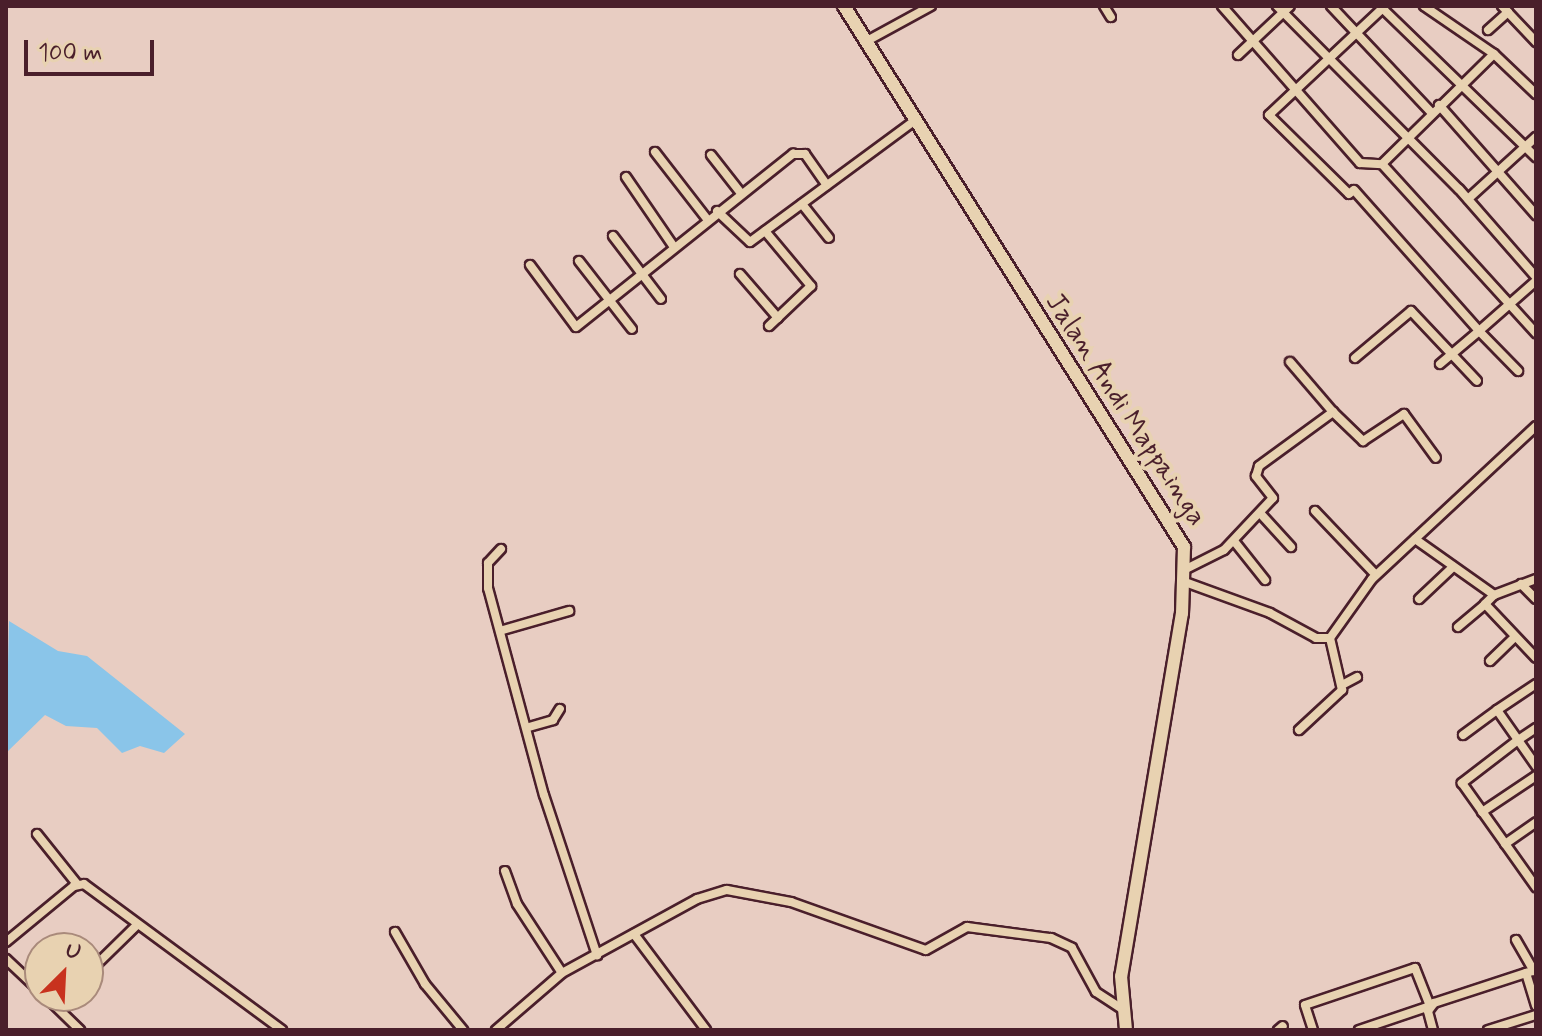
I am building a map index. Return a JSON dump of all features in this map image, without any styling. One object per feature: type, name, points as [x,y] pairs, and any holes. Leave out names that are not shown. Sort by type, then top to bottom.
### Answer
[{"type":"main road","name":"Jalan Andi Mappainga","points":[[844,6],[913,122],[1170,518],[1185,575],[1121,1008],[1126,1030]]},
{"type":"street","points":[[865,42],[931,6]]},
{"type":"street","points":[[1104,6],[1111,17]]},
{"type":"street","points":[[1222,6],[1360,163],[1382,164],[1536,333]]},
{"type":"street","points":[[1331,6],[1431,112]]},
{"type":"street","points":[[1424,6],[1494,54],[1536,94]]},
{"type":"street","points":[[1518,371],[1354,190],[1349,194],[1269,115],[1383,7],[1463,81],[1536,157]]},
{"type":"street","points":[[1238,55],[1283,8],[1328,59],[1459,189],[1536,279],[1440,364]]},
{"type":"street","points":[[1488,30],[1505,9],[1536,42]]},
{"type":"street","points":[[1382,164],[1405,137],[1494,54]]},
{"type":"street","points":[[1439,105],[1536,215]]},
{"type":"street","points":[[717,211],[746,242],[913,122]]},
{"type":"street","points":[[1468,199],[1536,137]]},
{"type":"street","points":[[655,152],[707,219]]},
{"type":"street","points":[[530,265],[576,327],[740,192],[797,152],[827,185]]},
{"type":"street","points":[[711,155],[740,192]]},
{"type":"street","points":[[626,177],[674,247]]},
{"type":"street","points":[[802,204],[829,238]]},
{"type":"street","points":[[765,231],[811,286],[769,326]]},
{"type":"street","points":[[613,236],[661,299]]},
{"type":"street","points":[[579,261],[632,329]]},
{"type":"street","points":[[740,274],[778,318]]},
{"type":"street","points":[[1355,358],[1411,311],[1477,381]]},
{"type":"street","points":[[1290,362],[1363,441],[1404,414],[1436,458]]},
{"type":"street","points":[[1185,575],[1234,541],[1273,498],[1256,476],[1257,468],[1333,412]]},
{"type":"street","points":[[1330,638],[1376,575],[1536,426]]},
{"type":"street","points":[[1315,511],[1376,575]]},
{"type":"street","points":[[1260,513],[1291,547]]},
{"type":"street","points":[[1415,539],[1494,595]]},
{"type":"street","points":[[1234,541],[1265,580]]},
{"type":"street","points":[[501,549],[488,563],[487,577],[597,955]]},
{"type":"street","points":[[1419,599],[1453,567]]},
{"type":"street","points":[[1185,575],[1270,613],[1316,638],[1330,638]]},
{"type":"street","points":[[1458,627],[1494,595],[1536,579]]},
{"type":"street","points":[[1521,584],[1536,599]]},
{"type":"street","points":[[1485,604],[1536,658]]},
{"type":"street","points":[[503,630],[569,611]]},
{"type":"street","points":[[1490,661],[1515,637]]},
{"type":"street","points":[[1330,638],[1342,685]]},
{"type":"street","points":[[1299,730],[1342,685],[1357,677]]},
{"type":"street","points":[[1463,735],[1536,684]]},
{"type":"street","points":[[529,727],[553,720],[560,709]]},
{"type":"street","points":[[1497,710],[1536,766]]},
{"type":"street","points":[[1536,728],[1463,779],[1505,844],[1532,873],[1536,887]]},
{"type":"street","points":[[1482,812],[1536,776]]},
{"type":"street","points":[[1505,844],[1536,822]]},
{"type":"street","points":[[37,834],[77,884],[92,889],[136,926],[282,1030]]},
{"type":"street","points":[[505,871],[517,904],[562,973]]},
{"type":"street","points":[[6,942],[77,884]]},
{"type":"street","points":[[496,1030],[562,973],[713,892],[746,891],[926,950],[967,927],[1051,938],[1072,948],[1096,992],[1121,1008]]},
{"type":"street","points":[[104,957],[136,926]]},
{"type":"street","points":[[395,932],[425,984],[463,1030]]},
{"type":"street","points":[[634,934],[706,1030]]},
{"type":"street","points":[[1516,940],[1532,971],[1536,1006]]},
{"type":"street","points":[[6,959],[24,976]]},
{"type":"street","points":[[1313,1030],[1305,1005],[1415,968],[1430,1006],[1433,1030]]},
{"type":"street","points":[[1359,1030],[1532,971]]},
{"type":"street","points":[[61,1012],[80,1030]]},
{"type":"street","points":[[1488,1030],[1536,1015]]},
{"type":"water","points":[[9,621],[58,651],[87,656],[185,734],[164,753],[140,746],[122,753],[97,728],[66,726],[45,715],[6,753]]}]
